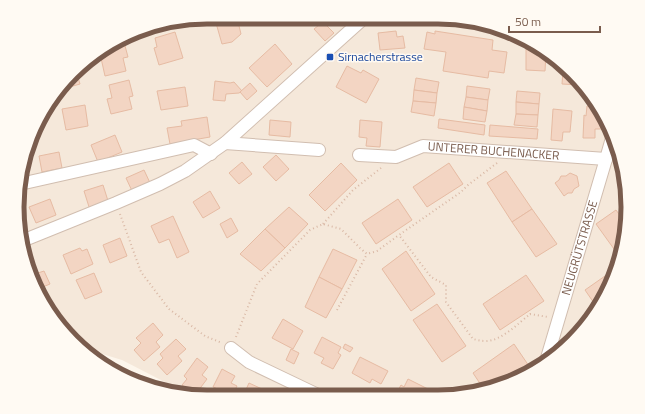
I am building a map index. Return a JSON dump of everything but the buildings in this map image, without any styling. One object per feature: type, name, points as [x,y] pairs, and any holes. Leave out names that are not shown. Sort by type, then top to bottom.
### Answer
[{"type":"street","points":[[27,239],[116,203],[185,172],[225,143],[357,24]]},
{"type":"street","points":[[225,143],[319,150]]},
{"type":"street","points":[[26,183],[194,145],[211,154]]},
{"type":"street","name":"NEUGRÜTSTRASSE","points":[[549,352],[610,145]]},
{"type":"street","name":"UNTERER BUCHENACKER","points":[[359,155],[396,156],[423,146],[606,159]]},
{"type":"street","points":[[231,348],[249,362],[307,390]]},
{"type":"path","points":[[337,310],[368,254],[377,251],[461,192],[468,185],[513,152]]},
{"type":"path","points":[[116,203],[142,272],[169,309],[205,336],[231,348],[257,284],[310,230],[323,224],[353,190],[396,156]]},
{"type":"path","points":[[323,224],[341,229],[368,254]]},
{"type":"path","points":[[399,235],[431,277],[446,285],[446,302],[473,339],[487,341],[502,336],[530,314],[559,319]]},
{"type":"shaded area","points":[[195,24],[450,24],[474,28],[497,34],[519,43],[540,55],[559,69],[576,86],[590,105],[602,126],[615,160],[621,195],[621,219],[615,254],[611,266],[602,288],[590,309],[576,328],[559,345],[540,359],[519,371],[485,384],[450,390],[195,390],[173,386],[122,360],[96,352],[86,345],[69,328],[55,309],[38,277],[30,254],[24,219],[24,195],[30,160],[34,148],[43,126],[55,105],[69,86],[86,69],[105,55],[126,43],[160,30]]},
{"type":"place","name":"Sirnacherstrasse","points":[[330,57]]}]
